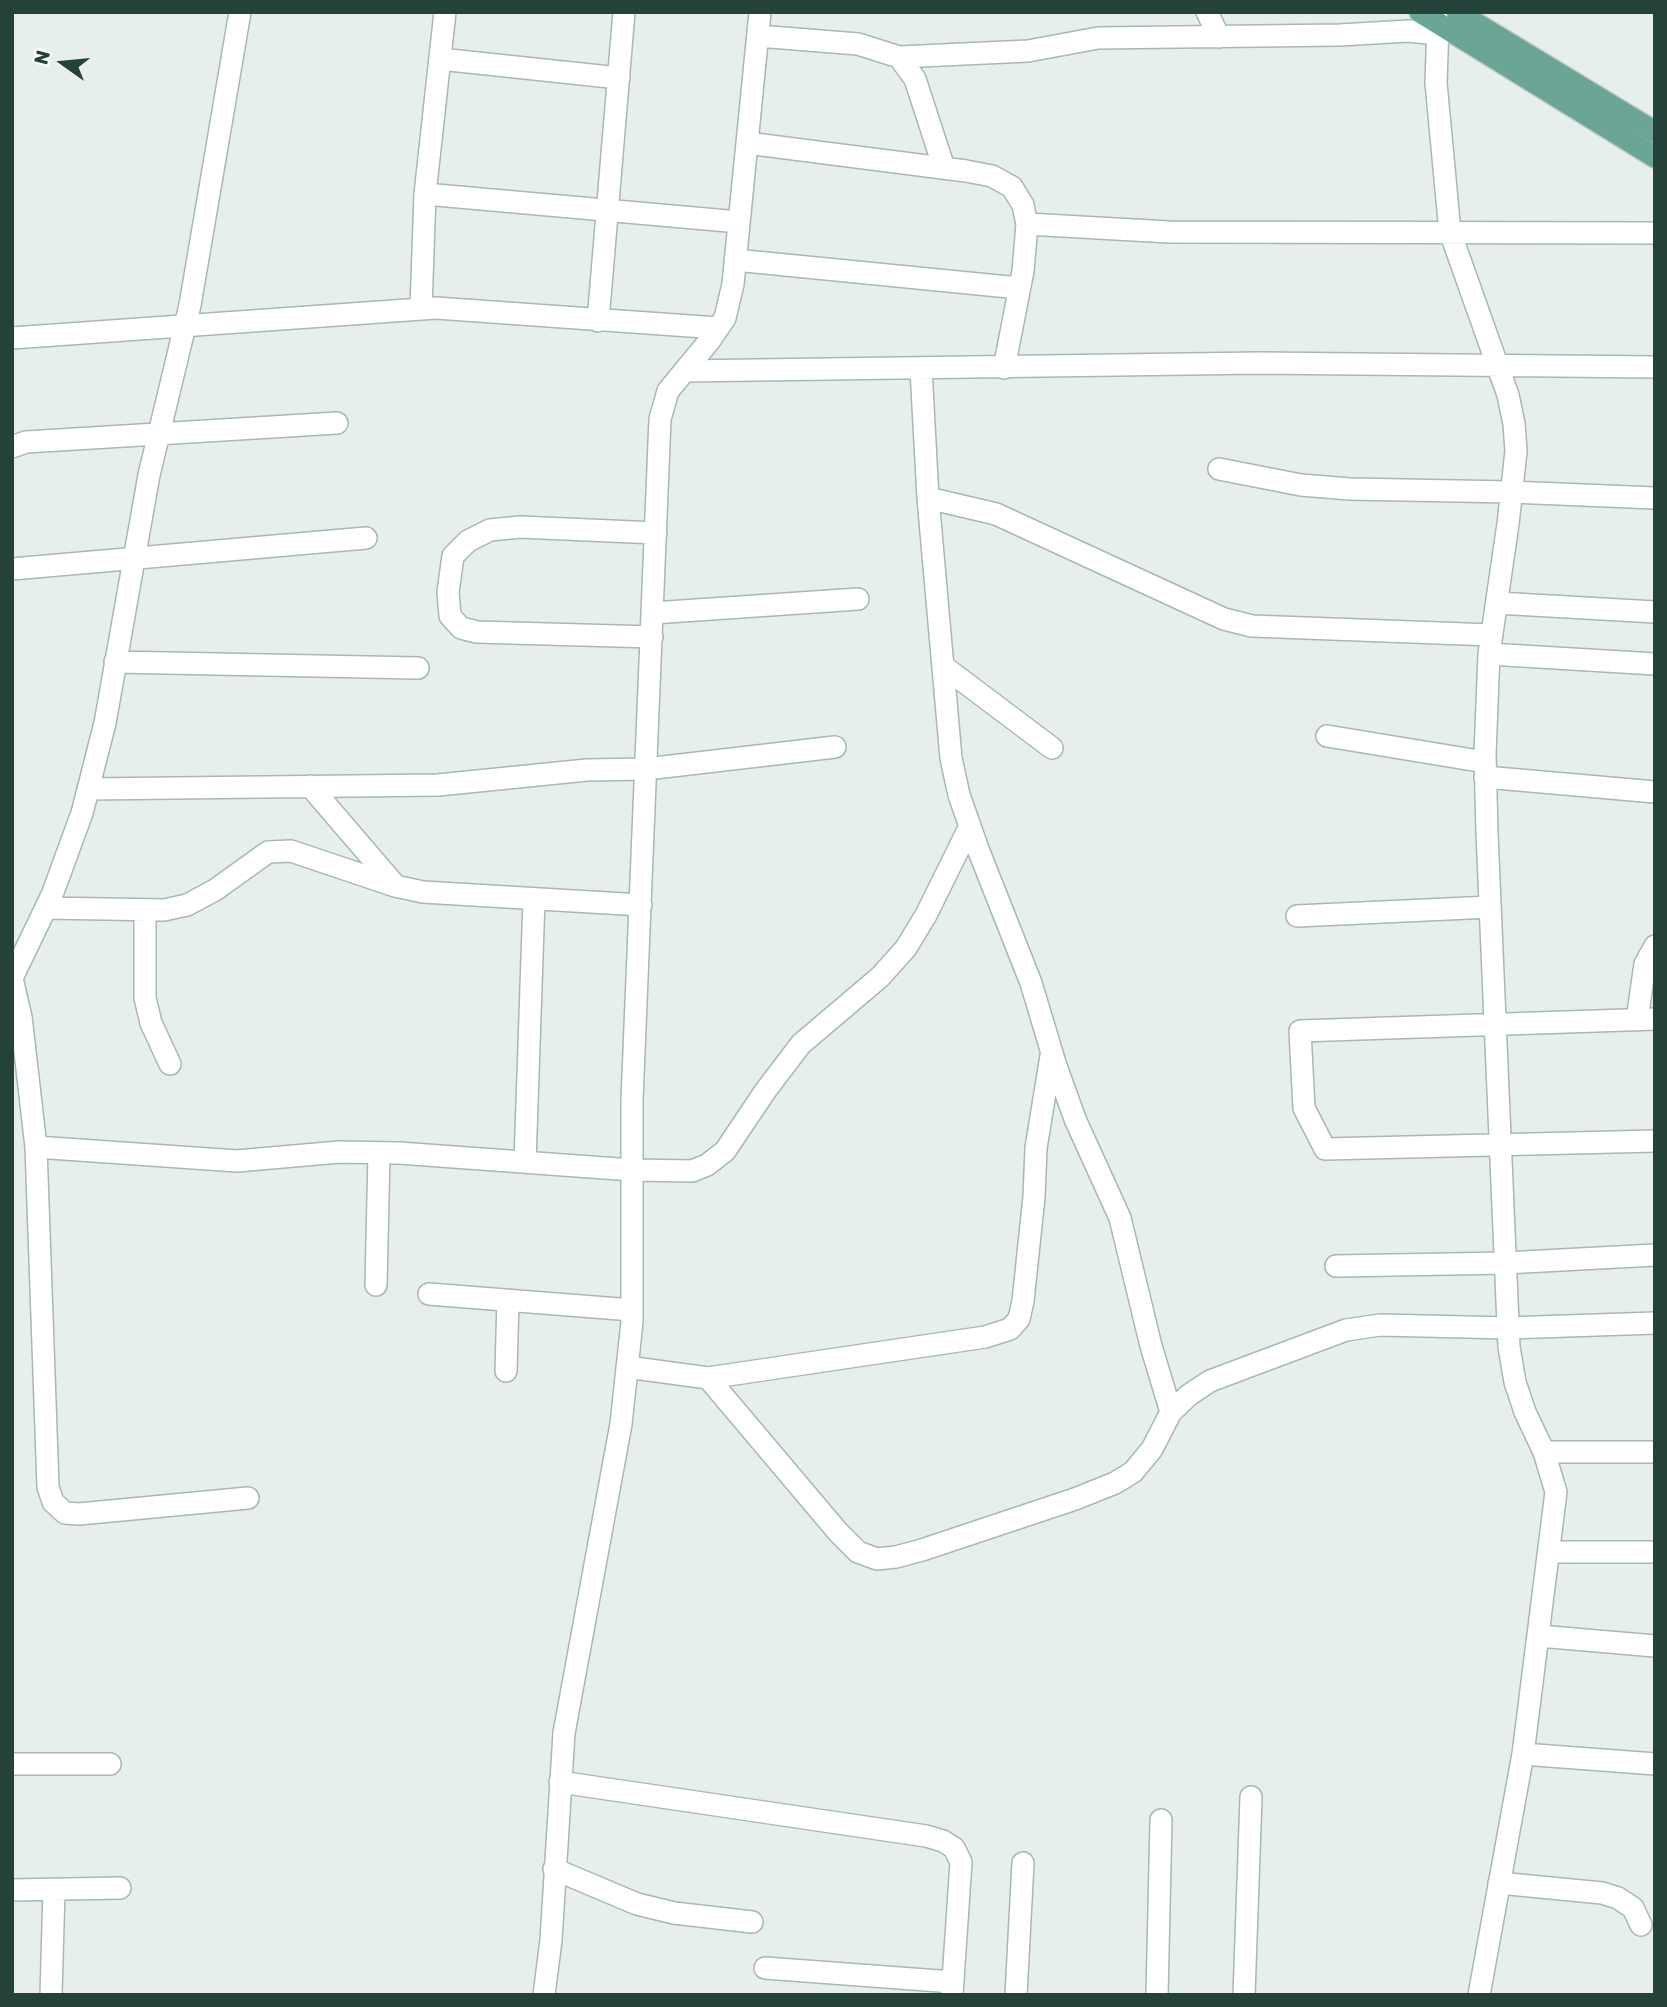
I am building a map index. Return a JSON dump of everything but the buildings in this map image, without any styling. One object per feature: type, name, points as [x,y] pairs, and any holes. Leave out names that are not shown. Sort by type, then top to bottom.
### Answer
[{"type":"main road","points":[[1420,12],[1444,21],[1655,132]]},
{"type":"main road","points":[[1444,21],[1655,157]]},
{"type":"street","points":[[240,12],[185,324],[133,558],[105,723],[82,813],[46,908],[12,978],[21,1017],[37,1147],[48,1487],[53,1502],[65,1513],[79,1514],[248,1498]]},
{"type":"street","points":[[421,309],[425,194],[445,12]]},
{"type":"street","points":[[598,321],[624,12]]},
{"type":"street","points":[[544,1995],[551,1940],[564,1732],[621,1424],[632,1310],[632,1100],[660,419],[668,391],[725,318],[735,260],[760,12]]},
{"type":"street","points":[[1207,12],[1219,37]]},
{"type":"street","points":[[758,36],[858,44],[899,57],[1028,51],[1098,38],[1340,35],[1408,31],[1444,21],[1436,83],[1450,232],[1508,395],[1516,450],[1491,645],[1485,770],[1490,907],[1508,1328],[1515,1382],[1525,1412],[1544,1452],[1556,1492],[1523,1754],[1479,1995]]},
{"type":"street","points":[[899,57],[915,79],[944,168]]},
{"type":"street","points":[[440,59],[619,78]]},
{"type":"street","points":[[747,143],[944,168],[992,176],[1012,187],[1023,205],[1027,224],[1019,288],[1004,368]]},
{"type":"street","points":[[425,194],[739,222]]},
{"type":"street","points":[[1027,224],[1169,232],[1655,233]]},
{"type":"street","points":[[735,260],[1019,288]]},
{"type":"street","points":[[12,338],[421,309],[718,328]]},
{"type":"street","points":[[684,371],[1259,363],[1655,368]]},
{"type":"street","points":[[921,369],[928,498],[951,758],[959,794],[1031,983],[1051,1051],[1076,1119],[1121,1218],[1151,1346],[1171,1412]]},
{"type":"street","points":[[12,447],[26,442],[337,423]]},
{"type":"street","points":[[1219,469],[1301,485],[1350,489],[1655,498]]},
{"type":"street","points":[[928,498],[996,514],[1224,620],[1252,626],[1491,645],[1655,664]]},
{"type":"street","points":[[652,637],[477,632],[461,628],[450,616],[448,592],[453,556],[468,541],[490,530],[520,527],[656,533]]},
{"type":"street","points":[[12,569],[366,538]]},
{"type":"street","points":[[653,613],[858,599]]},
{"type":"street","points":[[1497,603],[1655,612]]},
{"type":"street","points":[[115,662],[418,668]]},
{"type":"street","points":[[943,666],[1052,748]]},
{"type":"street","points":[[1327,736],[1485,770],[1655,792]]},
{"type":"street","points":[[88,789],[438,785],[587,770],[646,769],[835,747]]},
{"type":"street","points":[[310,786],[395,886]]},
{"type":"street","points":[[37,1147],[237,1161],[339,1153],[379,1153],[632,1170],[692,1171],[707,1165],[725,1151],[801,1044],[880,977],[906,948],[926,915],[970,826]]},
{"type":"street","points":[[46,908],[164,910],[187,905],[215,890],[268,852],[291,851],[395,886],[423,892],[641,905]]},
{"type":"street","points":[[525,1162],[534,899]]},
{"type":"street","points":[[1297,916],[1490,907]]},
{"type":"street","points":[[145,910],[145,998],[151,1023],[170,1064]]},
{"type":"street","points":[[1655,946],[1645,964],[1646,1019],[1300,1031],[1304,1108],[1325,1149],[1655,1141]]},
{"type":"street","points":[[627,1367],[708,1378],[985,1337],[1010,1329],[1019,1319],[1023,1301],[1037,1148],[1051,1051]]},
{"type":"street","points":[[376,1286],[379,1153]]},
{"type":"street","points":[[1336,1266],[1505,1263],[1655,1255]]},
{"type":"street","points":[[429,1294],[632,1310]]},
{"type":"street","points":[[506,1370],[508,1300]]},
{"type":"street","points":[[708,1378],[838,1532],[858,1552],[877,1559],[922,1550],[1115,1483],[1133,1472],[1152,1449],[1171,1412],[1189,1395],[1210,1381],[1346,1329],[1380,1325],[1508,1328],[1655,1323]]},
{"type":"street","points":[[1544,1452],[1655,1452]]},
{"type":"street","points":[[1550,1552],[1655,1552]]},
{"type":"street","points":[[1539,1636],[1655,1646]]},
{"type":"street","points":[[1523,1754],[1655,1764]]},
{"type":"street","points":[[12,1764],[110,1764]]},
{"type":"street","points":[[560,1782],[926,1836],[943,1841],[954,1848],[961,1862],[952,1988],[765,1968]]},
{"type":"street","points":[[1244,1995],[1251,1797]]},
{"type":"street","points":[[1157,1995],[1161,1820]]},
{"type":"street","points":[[1016,1995],[1023,1863]]},
{"type":"street","points":[[554,1869],[595,1888],[649,1907],[674,1913],[752,1922]]},
{"type":"street","points":[[1499,1883],[1602,1893],[1618,1898],[1633,1908],[1641,1925]]},
{"type":"street","points":[[12,1890],[120,1888]]},
{"type":"street","points":[[51,1995],[54,1890]]}]
